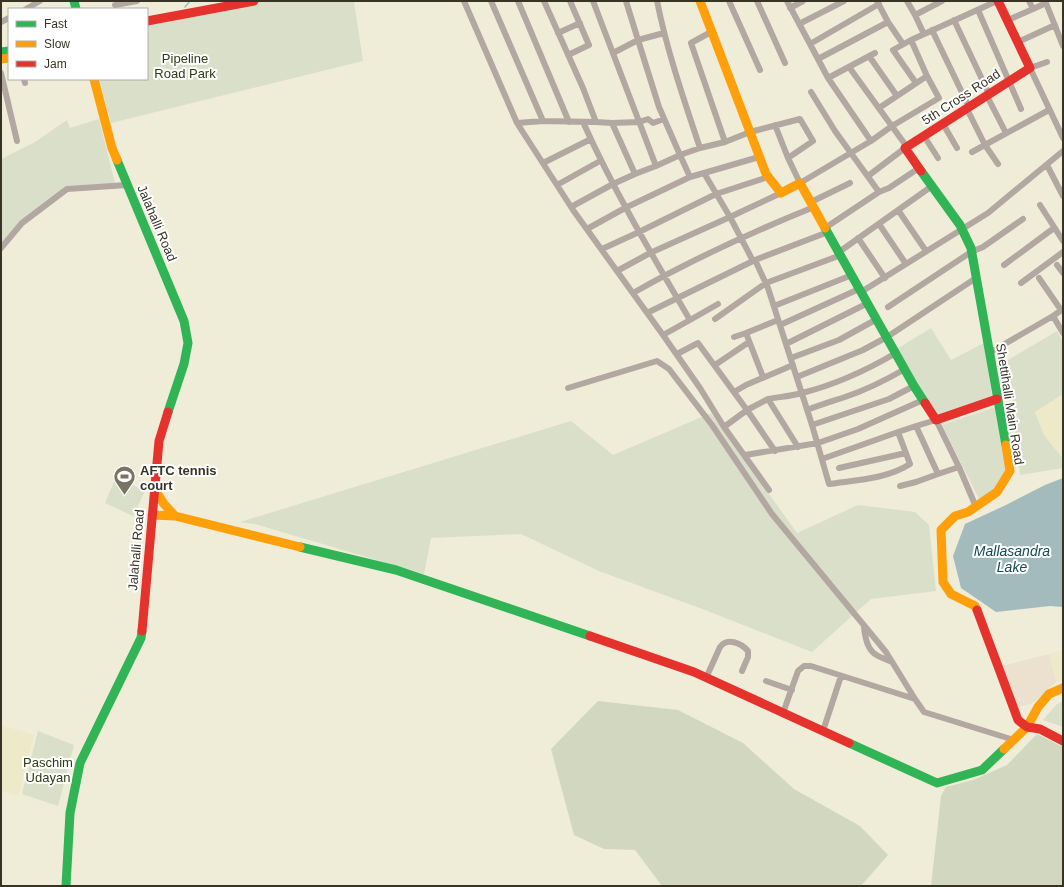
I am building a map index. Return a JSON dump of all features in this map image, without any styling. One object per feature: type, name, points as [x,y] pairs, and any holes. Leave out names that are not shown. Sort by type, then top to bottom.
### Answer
[{"type":"street","points":[[28,8],[40,1]]},
{"type":"street","points":[[115,5],[137,1]]},
{"type":"street","points":[[148,20],[254,1]]},
{"type":"street","points":[[464,1],[517,123],[571,207],[677,354],[724,426],[769,490]]},
{"type":"street","points":[[491,1],[543,121]]},
{"type":"street","points":[[518,1],[569,122]]},
{"type":"street","points":[[544,1],[596,122]]},
{"type":"street","points":[[568,55],[589,45],[570,1]]},
{"type":"street","points":[[593,1],[656,166]]},
{"type":"street","points":[[626,1],[659,107],[690,177]]},
{"type":"street","points":[[657,1],[664,34],[700,148]]},
{"type":"street","points":[[700,1],[759,157],[768,177],[781,193]]},
{"type":"street","points":[[729,1],[760,70]]},
{"type":"street","points":[[757,1],[785,63]]},
{"type":"street","points":[[787,1],[828,78],[871,141]]},
{"type":"street","points":[[790,8],[803,1]]},
{"type":"street","points":[[799,24],[844,1]]},
{"type":"street","points":[[907,1],[924,34]]},
{"type":"street","points":[[915,15],[942,1]]},
{"type":"street","points":[[916,83],[893,50],[932,30],[998,1],[1063,138]]},
{"type":"street","points":[[1029,1],[1033,9]]},
{"type":"street","points":[[1008,20],[1053,1]]},
{"type":"street","points":[[810,44],[878,2],[888,22],[903,44]]},
{"type":"street","points":[[1046,3],[1063,46]]},
{"type":"street","points":[[978,10],[1021,109]]},
{"type":"street","points":[[954,20],[1006,133]]},
{"type":"street","points":[[818,59],[888,22]]},
{"type":"street","points":[[558,33],[580,23]]},
{"type":"street","points":[[1018,42],[1055,25]]},
{"type":"street","points":[[932,30],[985,145],[998,164]]},
{"type":"street","points":[[711,32],[691,43],[725,142]]},
{"type":"street","points":[[613,53],[638,40],[664,34]]},
{"type":"street","points":[[617,271],[650,253],[730,217],[800,183],[850,154],[892,126],[939,98],[927,76],[911,40]]},
{"type":"street","points":[[828,78],[872,55],[897,96]]},
{"type":"street","points":[[1030,68],[1047,62]]},
{"type":"street","points":[[849,67],[906,147],[868,176]]},
{"type":"street","name":"5th Cross Road","points":[[906,147],[1030,68]]},
{"type":"street","points":[[1,73],[18,141]]},
{"type":"street","points":[[879,108],[927,76]]},
{"type":"street","name":"Jalahalli Road","points":[[66,886],[70,813],[80,763],[142,638],[159,441],[184,364],[188,343],[184,321],[112,148],[94,80]]},
{"type":"street","points":[[811,92],[850,154],[879,192]]},
{"type":"street","points":[[972,152],[1049,110]]},
{"type":"street","points":[[517,123],[543,121],[612,123],[638,122],[648,119],[653,123],[664,119]]},
{"type":"street","points":[[571,207],[613,184],[680,155],[725,142],[750,132],[800,119],[813,141],[788,158]]},
{"type":"street","points":[[583,122],[600,161],[625,208],[690,320]]},
{"type":"street","points":[[612,123],[635,174]]},
{"type":"street","points":[[943,124],[957,148]]},
{"type":"street","points":[[775,125],[788,158],[812,205],[914,386],[936,420],[959,467],[976,507]]},
{"type":"street","points":[[924,136],[938,158]]},
{"type":"street","points":[[543,163],[591,140]]},
{"type":"street","name":"Shettihalli Main Road","points":[[906,147],[962,230],[971,252],[1010,471],[997,492],[968,512],[955,516],[941,530],[943,582],[951,594],[975,606],[1018,720],[1027,728]]},
{"type":"street","points":[[734,336],[779,322],[860,290],[885,278],[988,213],[1063,151]]},
{"type":"street","points":[[587,229],[625,208],[690,177],[759,157]]},
{"type":"street","points":[[557,185],[600,161]]},
{"type":"street","points":[[1047,165],[1063,196]]},
{"type":"street","points":[[647,314],[676,298],[754,260],[826,230],[879,192],[889,188],[919,168]]},
{"type":"street","points":[[704,174],[730,217],[766,283],[818,443],[829,484],[882,476],[900,470],[910,464],[898,432]]},
{"type":"street","points":[[602,249],[716,194],[768,177]]},
{"type":"street","points":[[633,293],[663,275],[812,205],[850,183]]},
{"type":"street","points":[[1,248],[22,223],[67,189],[127,185]]},
{"type":"street","points":[[715,319],[766,283],[840,254],[858,238],[932,186]]},
{"type":"street","points":[[1040,205],[1063,241]]},
{"type":"street","points":[[898,210],[926,251]]},
{"type":"street","points":[[888,307],[971,252],[983,247],[1023,219]]},
{"type":"street","points":[[879,224],[906,264]]},
{"type":"street","points":[[1004,265],[1054,228]]},
{"type":"street","points":[[858,238],[885,278]]},
{"type":"street","points":[[1021,283],[1063,252]]},
{"type":"street","points":[[1057,265],[1063,273]]},
{"type":"street","points":[[774,306],[852,275]]},
{"type":"street","points":[[797,377],[864,350],[887,338],[976,278]]},
{"type":"street","points":[[989,353],[1062,310],[1039,278]]},
{"type":"street","points":[[786,344],[868,303]]},
{"type":"street","points":[[663,335],[718,304]]},
{"type":"street","points":[[1052,316],[1063,333]]},
{"type":"street","points":[[791,358],[839,340],[877,319]]},
{"type":"street","points":[[746,333],[763,377]]},
{"type":"street","points":[[715,365],[749,342]]},
{"type":"street","points":[[677,354],[698,343],[775,451]]},
{"type":"street","points":[[724,426],[747,410],[768,399],[802,394],[872,366],[896,353]]},
{"type":"street","points":[[568,388],[657,361],[669,369],[712,425],[772,514],[886,652],[924,712],[1014,740]]},
{"type":"street","points":[[734,392],[746,384],[793,365]]},
{"type":"street","points":[[807,410],[886,380],[905,370]]},
{"type":"street","points":[[812,425],[889,399],[914,386]]},
{"type":"street","points":[[768,399],[798,447]]},
{"type":"street","points":[[822,459],[997,399]]},
{"type":"street","points":[[745,455],[818,443],[858,429],[923,400]]},
{"type":"street","points":[[916,426],[938,474]]},
{"type":"street","points":[[839,468],[906,453]]},
{"type":"street","points":[[900,486],[959,467]]},
{"type":"street","points":[[155,490],[172,516]]},
{"type":"street","points":[[152,515],[172,516],[396,570],[564,627],[694,672],[936,783],[982,770],[1027,728],[1038,707],[1049,694],[1063,688]]},
{"type":"street","points":[[151,527],[172,516]]},
{"type":"street","points":[[864,626],[867,647],[877,656],[892,662]]},
{"type":"street","points":[[706,678],[720,647],[723,643],[728,641],[743,645],[748,650],[748,657],[742,671]]},
{"type":"street","points":[[783,713],[798,671],[804,666],[811,666],[915,699]]},
{"type":"street","points":[[823,731],[841,676]]},
{"type":"street","points":[[766,681],[792,690]]},
{"type":"street","points":[[1027,728],[1040,729],[1063,741]]},
{"type":"shaded area","points":[[1063,394],[1063,459],[1044,435],[1035,412]]},
{"type":"shaded area","points":[[1063,650],[1063,680],[1056,682],[1049,654]]},
{"type":"shaded area","points":[[1049,654],[1056,682],[1033,703],[1019,707],[1003,666]]},
{"type":"shaded area","points":[[1,725],[34,735],[18,796],[1,791]]},
{"type":"green space","name":"Pipeline Road Park","points":[[262,1],[362,1],[354,2],[363,61],[111,123],[99,80],[148,80],[148,22]]},
{"type":"green space","points":[[99,119],[115,183],[68,186],[20,222],[6,237],[1,245],[1,159],[35,142],[67,120],[70,128]]},
{"type":"green space","points":[[931,328],[951,360],[984,343],[992,396],[936,415],[897,349]]},
{"type":"green space","points":[[1057,331],[1063,342],[1063,394],[1035,412],[1044,435],[1063,459],[1063,468],[1020,475],[1008,360]]},
{"type":"green space","points":[[995,407],[1007,471],[995,489],[980,501],[942,425]]},
{"type":"green space","points":[[711,413],[797,533],[858,505],[915,512],[929,525],[936,591],[871,599],[812,652],[705,610],[599,571],[521,534],[431,538],[424,574],[255,524],[240,522],[571,421],[613,455]]},
{"type":"green space","name":"AFTC tennis court","points":[[116,477],[145,491],[133,516],[105,503]]},
{"type":"green space","points":[[598,701],[678,710],[743,743],[794,789],[860,826],[888,855],[861,886],[662,886],[635,850],[604,849],[574,835],[551,749]]},
{"type":"green space","points":[[1063,701],[1063,727],[1043,720],[1056,705]]},
{"type":"green space","name":"Paschim Udayan","points":[[38,731],[74,745],[58,806],[22,794]]},
{"type":"green space","points":[[1037,734],[1063,747],[1063,886],[931,886],[941,796],[946,787],[973,780],[1007,765]]},
{"type":"water","name":"Mallasandra Lake","points":[[1063,478],[1063,607],[1050,606],[996,612],[961,588],[953,556],[965,524],[1045,485]]},
{"type":"waterway","points":[[185,7],[190,1]]},
{"type":"traffic: fast","points":[[74,1],[76,8]]},
{"type":"traffic: fast","points":[[1,52],[8,51]]},
{"type":"traffic: fast","points":[[117,160],[184,321],[188,343],[184,364],[168,412]]},
{"type":"traffic: fast","points":[[921,171],[960,225],[971,248],[1006,445]]},
{"type":"traffic: fast","points":[[825,228],[925,403]]},
{"type":"traffic: fast","points":[[300,547],[396,570],[590,636]]},
{"type":"traffic: fast","points":[[66,886],[70,813],[80,763],[141,638],[142,631]]},
{"type":"traffic: fast","points":[[849,743],[937,783],[982,770],[1004,749]]},
{"type":"traffic: slow","points":[[700,1],[766,174],[781,193],[800,183],[825,228]]},
{"type":"traffic: slow","points":[[1,59],[8,58]]},
{"type":"traffic: slow","points":[[94,80],[112,148],[117,160]]},
{"type":"traffic: slow","points":[[977,610],[975,606],[951,594],[943,582],[941,530],[955,516],[968,512],[997,492],[1010,471],[1006,445]]},
{"type":"traffic: slow","points":[[155,490],[164,504],[175,516]]},
{"type":"traffic: slow","points":[[152,515],[175,516],[300,547]]},
{"type":"traffic: slow","points":[[1004,749],[1027,727],[1038,707],[1049,694],[1063,688]]},
{"type":"traffic: jam","points":[[148,21],[254,1]]},
{"type":"traffic: jam","points":[[921,171],[905,148],[1030,68],[998,1]]},
{"type":"traffic: jam","points":[[925,403],[936,420],[997,399]]},
{"type":"traffic: jam","points":[[142,631],[159,441],[168,412]]},
{"type":"traffic: jam","points":[[977,610],[1018,720],[1027,727],[1040,729],[1063,741]]},
{"type":"traffic: jam","points":[[590,636],[694,672],[849,743]]},
{"type":"place","name":"AFTC tennis court","points":[[125,496]]}]
